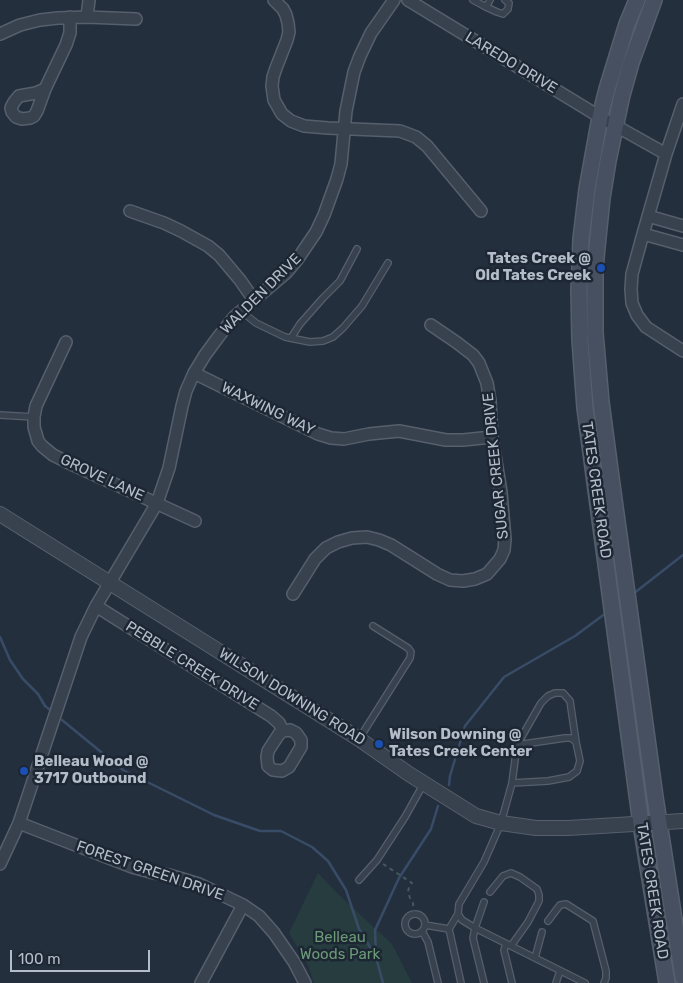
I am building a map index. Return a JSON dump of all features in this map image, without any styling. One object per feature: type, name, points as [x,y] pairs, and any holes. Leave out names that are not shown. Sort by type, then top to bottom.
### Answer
[{"type":"main road","name":"TATES CREEK ROAD","points":[[637,0],[607,89],[587,189],[581,239],[580,340],[585,408],[641,824],[667,983]]},
{"type":"main road","name":"TATES CREEK ROAD","points":[[654,0],[631,62],[602,198],[595,268],[595,333],[601,402],[624,577],[683,976]]},
{"type":"street","points":[[88,17],[89,0]]},
{"type":"street","points":[[274,0],[286,15],[288,32],[287,40],[273,77],[272,86],[274,100],[282,114],[291,121],[304,126],[400,131],[416,137],[427,146],[481,211]]},
{"type":"street","name":"WALDEN DRIVE","points":[[0,864],[19,823],[81,637],[96,606],[157,503],[169,468],[186,391],[194,373],[219,336],[241,311],[298,260],[316,232],[324,215],[341,164],[349,91],[354,72],[371,33],[394,0]]},
{"type":"street","name":"LAREDO DRIVE","points":[[408,0],[600,117],[666,154]]},
{"type":"street","points":[[45,89],[70,33],[70,17]]},
{"type":"street","points":[[0,34],[20,25],[40,20],[70,17],[136,19]]},
{"type":"street","points":[[683,104],[648,216],[632,274],[631,289],[632,303],[637,315],[646,327],[683,351]]},
{"type":"street","points":[[130,211],[164,223],[208,246],[219,255],[254,300]]},
{"type":"street","points":[[648,216],[683,226]]},
{"type":"street","points":[[643,234],[683,244]]},
{"type":"street","name":"SUGAR CREEK DRIVE","points":[[293,594],[315,559],[326,548],[352,538],[367,537],[380,540],[450,580],[463,581],[487,574],[500,559],[504,550],[505,539],[487,383],[479,363],[466,349],[431,325]]},
{"type":"street","name":"GROVE LANE","points":[[66,342],[36,406],[34,427],[38,441],[53,455],[73,466],[195,521]]},
{"type":"street","name":"WAXWING WAY","points":[[194,373],[318,434],[331,438],[344,439],[399,431],[446,440],[492,437]]},
{"type":"street","name":"WILSON DOWNING ROAD","points":[[0,514],[359,739],[409,774],[476,816],[501,823],[536,828],[683,822]]},
{"type":"street","name":"PEBBLE CREEK DRIVE","points":[[96,606],[271,716],[279,723],[283,731]]},
{"type":"street","name":"FOREST GREEN DRIVE","points":[[19,823],[132,867],[199,884],[243,905],[259,916],[274,933],[291,957],[305,983]]},
{"type":"street","points":[[201,983],[243,905]]},
{"type":"lane","points":[[473,0],[503,14],[508,9],[509,3],[505,0]]},
{"type":"lane","points":[[486,7],[490,0]]},
{"type":"lane","points":[[291,338],[300,324],[340,281],[358,249]]},
{"type":"lane","points":[[241,311],[256,323],[285,336],[310,342],[323,341],[343,328],[362,306],[388,263]]},
{"type":"lane","points":[[0,415],[34,416]]},
{"type":"lane","points":[[359,739],[410,658],[411,652],[408,648],[373,626]]},
{"type":"lane","points":[[461,983],[449,929],[458,914],[459,904],[484,862],[501,823],[512,783],[517,745],[541,703],[548,696],[556,693],[563,694],[570,701],[580,761],[577,771],[569,777],[548,781],[512,783]]},
{"type":"lane","points":[[517,745],[565,738],[571,738],[576,742]]},
{"type":"lane","points":[[359,880],[377,860],[424,783]]},
{"type":"lane","points":[[490,892],[503,876],[512,873],[520,876],[537,889],[539,902],[528,922],[504,950],[512,983]]},
{"type":"lane","points":[[484,902],[473,938],[484,983]]},
{"type":"lane","points":[[548,921],[560,905],[566,904],[593,920],[606,971],[604,983]]},
{"type":"lane","points":[[414,913],[422,917],[425,922],[423,928],[416,934],[413,934],[405,928],[406,918],[414,913]]},
{"type":"lane","points":[[458,914],[462,920],[475,928],[585,983]]},
{"type":"lane","points":[[423,928],[449,929]]},
{"type":"lane","points":[[423,928],[438,983]]},
{"type":"lane","points":[[534,958],[542,932]]},
{"type":"lane","points":[[556,983],[560,971]]},
{"type":"path","points":[[391,869],[412,883],[408,892],[413,904],[414,913]]},
{"type":"green space","name":"Belleau Woods Park","points":[[318,873],[392,944],[412,983],[314,983],[308,965],[289,933]]},
{"type":"waterway","points":[[633,594],[683,555]]},
{"type":"waterway","points":[[449,785],[465,726],[504,677],[575,636],[606,613]]},
{"type":"waterway","points":[[0,637],[10,660],[23,679],[38,694],[49,709]]},
{"type":"waterway","points":[[62,720],[123,770],[214,815],[260,831],[281,831],[312,847],[328,861],[346,890],[359,929],[376,957]]},
{"type":"waterway","points":[[383,983],[376,957],[375,930],[399,878],[431,829],[438,806]]},
{"type":"place","name":"Tates Creek @ Old Tates Creek","points":[[601,268]]},
{"type":"place","name":"Wilson Downing @ Tates Creek Center","points":[[379,744]]},
{"type":"place","name":"Belleau Wood @ 3717 Outbound","points":[[24,771]]}]
